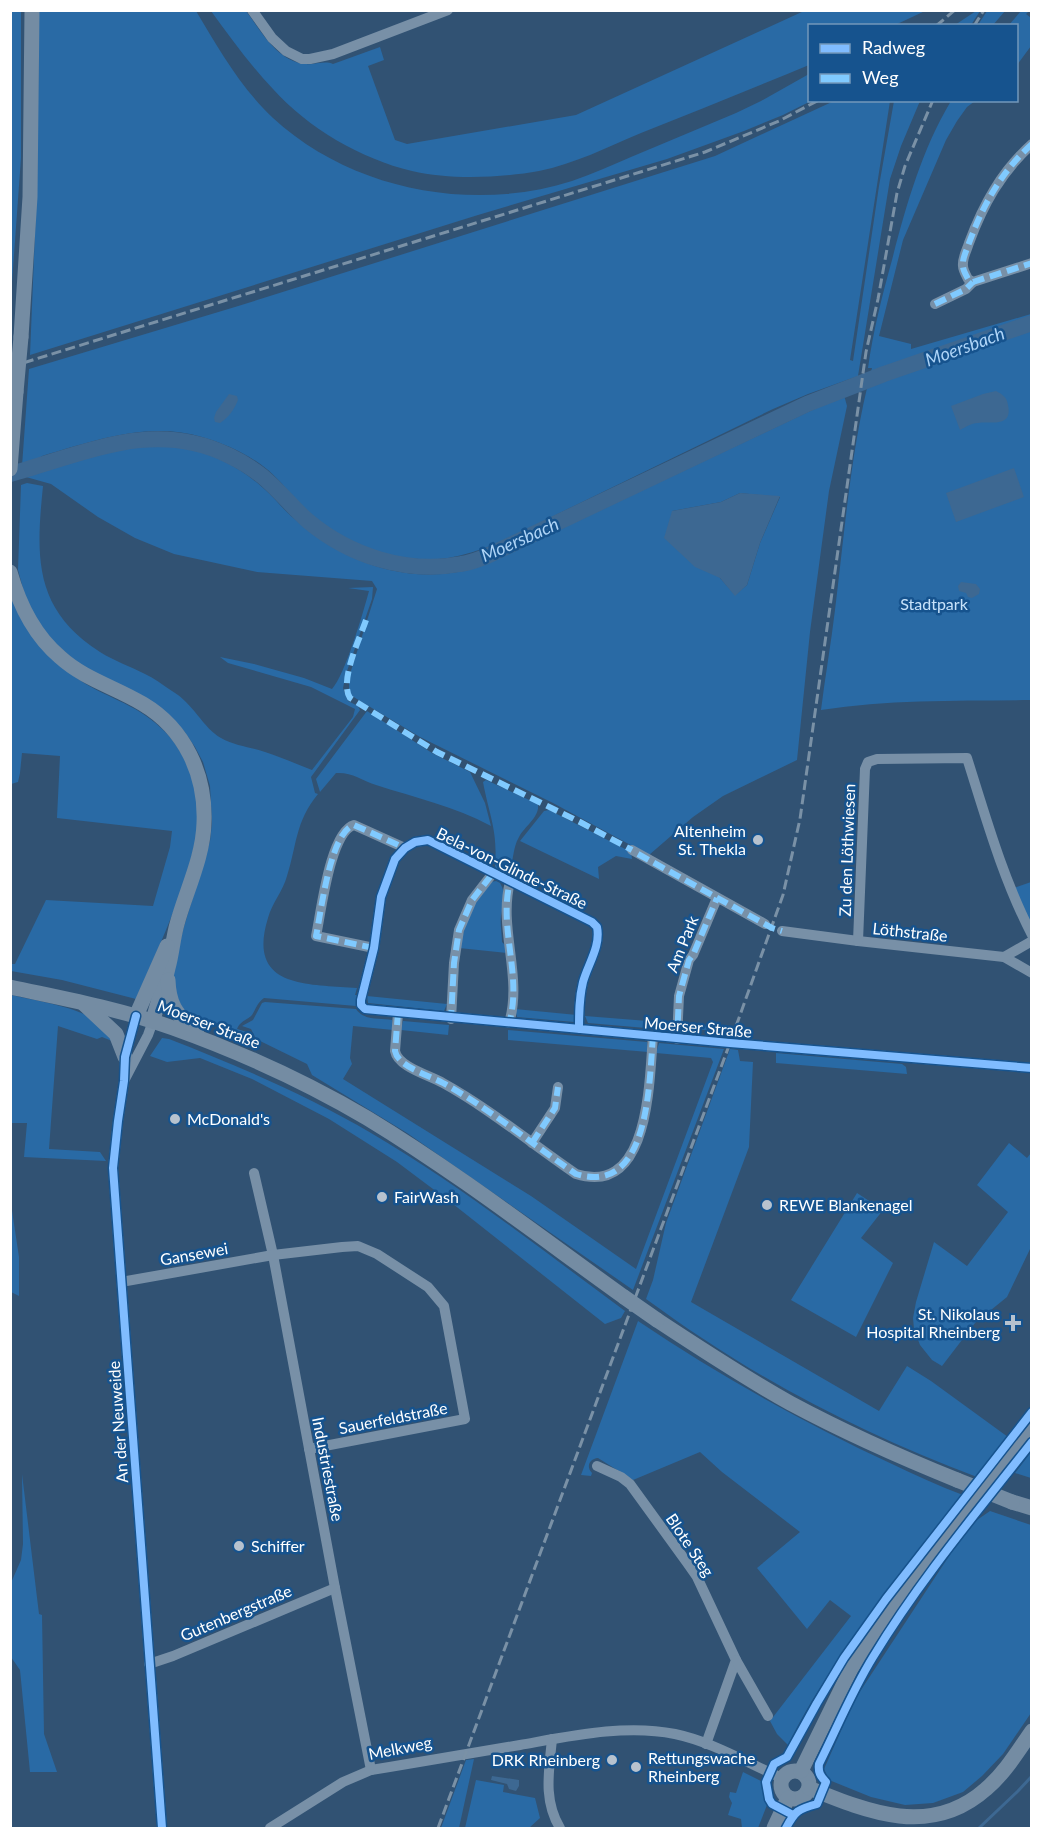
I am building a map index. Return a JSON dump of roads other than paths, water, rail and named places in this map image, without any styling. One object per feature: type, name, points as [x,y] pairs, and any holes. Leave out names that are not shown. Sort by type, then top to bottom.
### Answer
[{"type":"main road","points":[[10,469],[30,197],[32,10]]},
{"type":"main road","points":[[10,572],[28,618],[49,647],[60,658],[93,680],[143,704],[164,720],[184,745],[199,774],[203,792],[202,845],[177,924],[168,968],[153,1021]]},
{"type":"main road","points":[[136,1016],[177,924]]},
{"type":"main road","points":[[168,968],[169,995],[174,1009],[200,1038]]},
{"type":"main road","name":"Moerser Straße","points":[[10,987],[82,1002],[153,1021],[200,1038],[295,1079],[365,1117],[477,1191],[657,1320],[789,1402],[879,1447],[1012,1502],[1032,1508]]},
{"type":"main road","points":[[82,1002],[116,1034],[124,1057]]},
{"type":"main road","points":[[801,1771],[851,1669],[886,1615],[1032,1426]]},
{"type":"main road","points":[[809,1788],[853,1806],[900,1817],[923,1817],[944,1813],[963,1805],[986,1790],[1005,1769],[1032,1731]]},
{"type":"main road","points":[[792,1770],[801,1771],[808,1778],[809,1788],[800,1798],[788,1798],[781,1790],[782,1778],[784,1774],[792,1770]]},
{"type":"main road","points":[[774,1828],[788,1798]]},
{"type":"street","points":[[252,10],[272,38],[285,51],[302,59],[333,54],[448,10]]},
{"type":"street","points":[[973,282],[968,279],[962,267],[978,219],[1005,173],[1032,144]]},
{"type":"street","points":[[935,304],[966,289],[973,282],[1032,263]]},
{"type":"street","name":"Zu den Löthwiesen","points":[[858,942],[865,770],[868,762],[877,759],[968,758],[999,860],[1018,909],[1032,935]]},
{"type":"street","points":[[354,825],[405,848],[395,859],[381,897],[374,948],[316,936],[334,854],[340,838],[349,826],[354,825]]},
{"type":"street","name":"Bela-von-Glinde-Straße","points":[[405,848],[415,842],[428,840],[592,922],[597,927],[597,943],[587,968],[580,996],[579,1029]]},
{"type":"street","points":[[632,850],[765,924]]},
{"type":"street","points":[[451,1019],[454,963],[459,930],[472,900],[493,873]]},
{"type":"street","points":[[509,1023],[514,980],[507,918],[510,882]]},
{"type":"street","name":"Am Park","points":[[677,1039],[679,996],[689,960],[717,897]]},
{"type":"street","name":"Löthstraße","points":[[783,931],[858,942],[1004,957],[1032,973]]},
{"type":"street","points":[[1004,957],[1032,941]]},
{"type":"street","name":"Moerser Straße","points":[[374,948],[361,1000],[362,1008],[369,1011],[1032,1068]]},
{"type":"street","points":[[398,1013],[395,1038],[396,1056],[406,1065],[443,1083],[576,1174],[589,1178],[611,1175],[638,1143],[643,1127],[653,1036]]},
{"type":"street","name":"An der Neuweide","points":[[136,1016],[124,1057],[124,1082],[113,1168],[162,1828]]},
{"type":"street","name":"An der Neuweide","points":[[124,1082],[153,1021]]},
{"type":"street","points":[[532,1143],[555,1108],[558,1087]]},
{"type":"street","name":"Industriestraße","points":[[254,1173],[273,1256],[371,1770]]},
{"type":"street","name":"Sauerfeldstraße","points":[[273,1256],[358,1246],[377,1254],[428,1287],[444,1306],[465,1419],[309,1449]]},
{"type":"street","name":"Gansewei","points":[[121,1282],[273,1256]]},
{"type":"street","name":"Blote Steg","points":[[597,1466],[621,1477],[630,1484],[688,1564],[736,1660],[768,1716]]},
{"type":"street","name":"Gutenbergstraße","points":[[149,1664],[335,1588]]},
{"type":"street","points":[[706,1744],[736,1660]]},
{"type":"street","name":"Melkweg","points":[[270,1828],[344,1782],[371,1770],[552,1739],[618,1731],[675,1734],[706,1744],[782,1778]]},
{"type":"street","points":[[552,1739],[548,1791],[553,1814],[560,1828]]},
{"type":"waterway","name":"Moersbach","points":[[10,474],[77,453],[123,442],[169,440],[193,443],[220,452],[247,465],[268,481],[308,521],[324,533],[360,553],[399,564],[420,566],[461,564],[487,556],[807,404],[884,374],[1032,323]]},
{"type":"waterway","points":[[979,1828],[1032,1776]]},
{"type":"railway","points":[[938,24],[955,10]]},
{"type":"railway","points":[[975,24],[984,10]]},
{"type":"railway","points":[[10,367],[705,152],[779,121],[815,102]]},
{"type":"railway","points":[[438,1828],[783,895],[800,819],[866,352],[897,193],[905,166],[932,102]]},
{"type":"place","name":"Altenheim St. Thekla","points":[[758,840]]},
{"type":"place","name":"McDonald's","points":[[175,1119]]},
{"type":"place","name":"FairWash","points":[[382,1197]]},
{"type":"place","name":"REWE Blankenagel","points":[[767,1205]]},
{"type":"place","name":"St. Nikolaus Hospital Rheinberg","points":[[1013,1323]]},
{"type":"place","name":"Schiffer","points":[[239,1546]]},
{"type":"place","name":"DRK Rheinberg","points":[[612,1760]]},
{"type":"place","name":"Rettungswache Rheinberg","points":[[636,1767]]},
{"type":"park label","name":"Stadtpark","points":[[934,604]]}]
